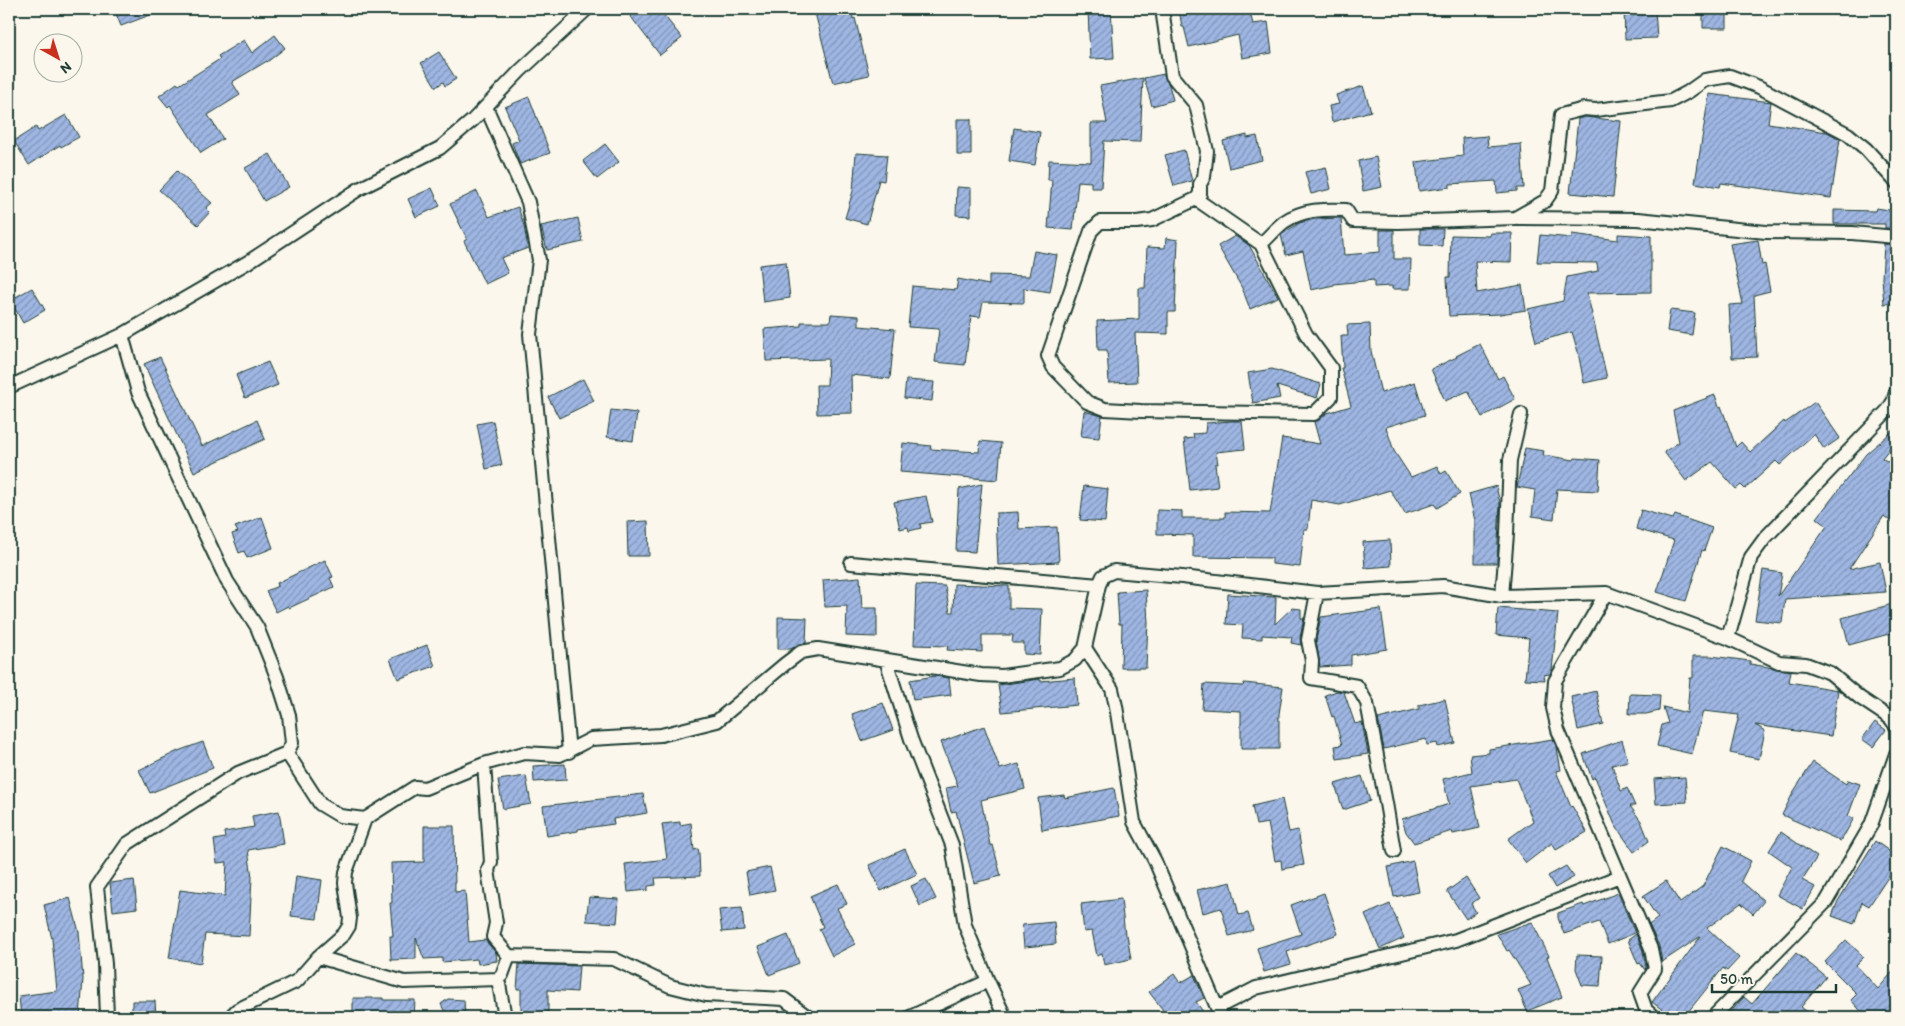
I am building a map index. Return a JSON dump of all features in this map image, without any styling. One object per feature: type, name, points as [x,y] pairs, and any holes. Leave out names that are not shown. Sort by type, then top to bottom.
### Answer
[{"type":"street","points":[[9,387],[122,335],[248,262],[359,189],[440,148],[473,120],[520,71],[586,9]]},
{"type":"street","points":[[1162,9],[1172,76],[1196,105],[1207,151],[1204,177],[1200,184],[1200,194],[1196,199],[1152,220],[1100,222],[1091,231],[1048,356],[1053,367],[1087,402],[1105,409],[1314,414],[1331,397],[1331,368],[1306,334],[1261,244],[1196,199]]},
{"type":"street","points":[[1515,218],[1544,201],[1552,191],[1561,115],[1584,109],[1595,110],[1671,101],[1705,80],[1730,76],[1758,88],[1848,134],[1866,149],[1896,182]]},
{"type":"street","points":[[486,107],[528,202],[539,260],[530,334],[569,752]]},
{"type":"street","points":[[1261,244],[1286,221],[1312,210],[1325,209],[1346,210],[1353,221],[1399,222],[1515,218],[1638,219],[1766,232],[1852,233],[1896,237]]},
{"type":"street","points":[[107,1017],[105,964],[97,887],[127,844],[238,773],[287,754],[292,742],[289,715],[277,677],[257,627],[227,581],[138,392],[122,335]]},
{"type":"street","points":[[1728,638],[1751,557],[1780,520],[1888,410],[1894,400],[1896,391]]},
{"type":"street","points":[[1502,596],[1510,460],[1521,414]]},
{"type":"street","points":[[851,563],[1099,585]]},
{"type":"street","points":[[230,1017],[237,1010],[297,981],[318,957],[344,934],[349,926],[350,918],[345,884],[346,872],[365,819],[415,787],[425,788],[484,764],[524,753],[560,755],[591,739],[661,735],[717,720],[801,652],[818,649],[981,675],[1002,676],[1060,668],[1075,660],[1085,648],[1099,585],[1103,576],[1114,571],[1317,593],[1443,586],[1502,596],[1606,593],[1728,638],[1779,662],[1806,664],[1830,673],[1860,698],[1890,718],[1896,726]]},
{"type":"street","points":[[1317,593],[1308,640],[1312,661],[1311,678],[1357,686],[1366,703],[1394,851]]},
{"type":"street","points":[[1606,593],[1555,681],[1553,708],[1558,730],[1651,949],[1655,969],[1640,993],[1646,1010],[1654,1017]]},
{"type":"street","points":[[1085,648],[1112,689],[1134,822],[1155,861],[1219,1013],[1256,988],[1456,940],[1620,876]]},
{"type":"street","points":[[886,660],[911,739],[952,845],[965,925],[1005,1017]]},
{"type":"street","points":[[287,754],[320,804],[340,816],[365,819]]},
{"type":"street","points":[[1713,1017],[1826,902],[1871,825],[1896,754]]},
{"type":"street","points":[[484,764],[491,862],[488,870],[496,923],[493,937],[509,956],[614,959],[670,986],[706,995],[784,999],[808,1017]]},
{"type":"street","points":[[318,957],[404,982],[498,979],[502,975],[509,956]]},
{"type":"street","points":[[498,979],[505,1017]]},
{"type":"street","points":[[910,1017],[988,981]]},
{"type":"building","points":[[114,9],[163,9],[163,10],[121,26]]},
{"type":"building","points":[[625,9],[659,9],[682,38],[660,55]]},
{"type":"building","points":[[814,9],[852,9],[853,19],[855,18],[869,75],[833,83]]},
{"type":"building","points":[[1088,9],[1111,9],[1114,58],[1090,59]]},
{"type":"building","points":[[1179,9],[1249,9],[1253,24],[1268,22],[1272,53],[1242,58],[1238,35],[1189,47],[1184,27],[1182,27]]},
{"type":"building","points":[[1624,9],[1655,9],[1657,38],[1625,39]]},
{"type":"building","points":[[1703,9],[1727,9],[1727,28],[1703,28]]},
{"type":"building","points":[[275,35],[285,48],[267,62],[232,82],[240,95],[208,115],[223,139],[201,153],[170,105],[168,107],[159,96],[177,83],[179,85],[220,59],[218,56],[244,40],[252,53]]},
{"type":"building","points":[[439,52],[456,79],[445,86],[443,82],[436,87],[421,63]]},
{"type":"building","points":[[1164,74],[1173,100],[1152,106],[1144,78]]},
{"type":"building","points":[[1143,78],[1140,142],[1104,141],[1101,188],[1091,188],[1091,182],[1078,181],[1073,230],[1048,228],[1052,180],[1048,180],[1049,160],[1091,162],[1091,123],[1107,123],[1100,86]]},
{"type":"building","points":[[1363,86],[1371,111],[1332,122],[1329,106],[1339,104],[1336,95]]},
{"type":"building","points":[[1709,94],[1771,102],[1768,123],[1827,132],[1840,139],[1831,198],[1721,183],[1720,187],[1695,183]]},
{"type":"building","points":[[529,97],[550,153],[520,164],[512,143],[519,140],[505,107]]},
{"type":"building","points":[[66,115],[79,137],[61,147],[60,145],[29,165],[14,141],[36,127],[38,131]]},
{"type":"building","points":[[1585,117],[1621,121],[1613,197],[1570,193],[1578,119]]},
{"type":"building","points":[[957,119],[971,119],[971,155],[957,155]]},
{"type":"building","points":[[1014,128],[1040,132],[1035,165],[1009,161]]},
{"type":"building","points":[[1247,135],[1247,138],[1257,136],[1262,160],[1229,168],[1223,141]]},
{"type":"building","points":[[1487,136],[1488,147],[1521,144],[1524,188],[1517,188],[1517,191],[1497,193],[1496,181],[1450,184],[1450,187],[1419,191],[1416,162],[1463,156],[1462,138]]},
{"type":"building","points":[[605,144],[619,162],[597,179],[583,161]]},
{"type":"building","points":[[1184,150],[1192,181],[1174,186],[1165,155]]},
{"type":"building","points":[[856,153],[887,155],[884,181],[879,180],[867,224],[845,218],[853,191]]},
{"type":"building","points":[[270,154],[289,187],[264,201],[245,168]]},
{"type":"building","points":[[1376,157],[1382,187],[1363,191],[1358,161]]},
{"type":"building","points":[[1326,167],[1331,189],[1311,194],[1305,172]]},
{"type":"building","points":[[177,171],[212,203],[206,208],[210,212],[198,225],[159,190]]},
{"type":"building","points":[[957,187],[971,188],[971,216],[956,215]]},
{"type":"building","points":[[432,188],[440,206],[416,217],[408,199]]},
{"type":"building","points":[[477,191],[489,217],[518,207],[528,248],[501,258],[508,273],[485,284],[464,241],[467,239],[450,204]]},
{"type":"building","points":[[1876,208],[1896,211],[1896,229],[1885,228],[1885,224],[1834,224],[1834,210],[1875,211]]},
{"type":"building","points":[[578,218],[583,242],[547,250],[541,226]]},
{"type":"building","points":[[1341,218],[1344,255],[1380,252],[1380,230],[1394,230],[1394,259],[1411,259],[1410,289],[1392,289],[1392,286],[1374,287],[1374,280],[1334,284],[1311,290],[1303,251],[1286,255],[1281,235],[1299,223],[1315,219]]},
{"type":"building","points":[[1420,229],[1443,229],[1442,246],[1420,245]]},
{"type":"building","points":[[1490,233],[1512,233],[1511,262],[1475,261],[1477,293],[1522,285],[1526,310],[1500,314],[1449,316],[1447,277],[1450,277],[1451,235],[1490,236]]},
{"type":"building","points":[[1572,234],[1618,240],[1618,234],[1651,236],[1651,292],[1587,293],[1607,378],[1584,383],[1572,332],[1536,342],[1528,309],[1563,301],[1567,277],[1598,271],[1597,263],[1537,262],[1540,235],[1572,238]]},
{"type":"building","points":[[1235,236],[1249,245],[1278,297],[1250,309],[1242,288],[1218,246]]},
{"type":"building","points":[[1166,238],[1178,240],[1175,312],[1168,312],[1168,334],[1135,333],[1137,382],[1109,383],[1107,350],[1098,350],[1097,321],[1139,319],[1139,288],[1145,288],[1147,247],[1165,248]]},
{"type":"building","points":[[1758,240],[1762,265],[1765,264],[1770,291],[1754,295],[1757,357],[1732,358],[1729,305],[1743,304],[1730,244]]},
{"type":"building","points":[[1884,244],[1896,245],[1896,303],[1884,304],[1882,278]]},
{"type":"building","points":[[1034,251],[1057,255],[1050,292],[1024,288],[1024,303],[983,302],[980,317],[971,316],[965,365],[935,362],[939,329],[908,327],[912,286],[956,290],[958,279],[989,285],[989,275],[1029,276]]},
{"type":"building","points":[[786,262],[790,298],[763,302],[759,265]]},
{"type":"building","points":[[32,288],[45,310],[23,323],[10,300]]},
{"type":"building","points":[[1670,310],[1695,313],[1692,335],[1667,331]]},
{"type":"building","points":[[831,314],[859,316],[859,326],[895,329],[890,379],[851,375],[852,413],[817,414],[816,385],[827,385],[828,359],[766,361],[764,329],[801,326],[801,322],[830,322]]},
{"type":"building","points":[[1370,324],[1371,351],[1381,393],[1415,382],[1425,415],[1386,427],[1394,451],[1411,477],[1437,466],[1441,474],[1446,471],[1460,494],[1437,508],[1434,504],[1405,514],[1390,490],[1340,505],[1311,500],[1308,529],[1304,529],[1300,567],[1272,564],[1272,558],[1193,557],[1193,535],[1157,534],[1157,510],[1182,511],[1182,518],[1225,518],[1225,512],[1270,513],[1282,438],[1320,444],[1314,422],[1327,413],[1351,406],[1341,368],[1343,368],[1341,336],[1348,336],[1347,325]]},
{"type":"building","points":[[1480,344],[1498,379],[1503,376],[1515,399],[1482,417],[1468,391],[1445,401],[1431,369]]},
{"type":"building","points":[[160,357],[202,446],[257,420],[265,439],[194,472],[144,364]]},
{"type":"building","points":[[268,362],[278,385],[245,398],[236,375]]},
{"type":"building","points":[[1272,369],[1321,384],[1317,398],[1277,386],[1280,398],[1253,403],[1248,373]]},
{"type":"building","points":[[583,379],[594,401],[559,418],[548,397]]},
{"type":"building","points":[[906,380],[934,382],[932,401],[904,398]]},
{"type":"building","points":[[1715,395],[1736,447],[1741,442],[1750,452],[1784,421],[1785,423],[1815,402],[1840,438],[1824,449],[1814,434],[1780,465],[1776,461],[1745,489],[1741,485],[1736,489],[1712,462],[1686,481],[1664,452],[1679,442],[1673,411]]},
{"type":"building","points":[[611,410],[637,413],[633,441],[607,437]]},
{"type":"building","points":[[1084,411],[1102,416],[1099,438],[1081,436]]},
{"type":"building","points":[[493,421],[502,465],[486,469],[477,424]]},
{"type":"building","points":[[1242,421],[1245,449],[1216,452],[1218,464],[1215,464],[1218,487],[1190,490],[1184,439],[1194,438],[1193,434],[1205,433],[1206,423]]},
{"type":"building","points":[[1896,428],[1896,440],[1882,458],[1896,467],[1896,526],[1884,516],[1849,569],[1880,562],[1886,592],[1785,599],[1782,623],[1755,620],[1763,570],[1782,573],[1778,596],[1827,526],[1817,518],[1866,454]]},
{"type":"building","points":[[980,441],[1001,443],[998,480],[900,472],[903,443],[931,446],[930,449],[979,452]]},
{"type":"building","points":[[1525,448],[1544,451],[1543,455],[1574,460],[1575,458],[1600,460],[1598,491],[1557,489],[1554,519],[1532,516],[1535,490],[1517,487]]},
{"type":"building","points":[[982,484],[975,552],[956,551],[959,489]]},
{"type":"building","points":[[1084,486],[1108,489],[1105,522],[1080,520]]},
{"type":"building","points":[[1496,486],[1500,503],[1497,563],[1475,563],[1475,521],[1469,494]]},
{"type":"building","points":[[926,496],[932,522],[920,524],[921,528],[909,531],[908,527],[900,529],[894,502]]},
{"type":"building","points":[[1641,510],[1673,519],[1675,515],[1712,528],[1704,551],[1702,550],[1686,601],[1657,592],[1674,540],[1636,529]]},
{"type":"building","points":[[1018,512],[1019,529],[1057,527],[1059,562],[998,565],[996,513]]},
{"type":"building","points":[[262,517],[273,548],[247,558],[244,551],[239,553],[232,534],[238,532],[235,527]]},
{"type":"building","points":[[648,521],[649,556],[628,556],[627,522]]},
{"type":"building","points":[[1390,540],[1391,566],[1365,568],[1363,542]]},
{"type":"building","points":[[325,560],[333,577],[330,578],[334,587],[276,612],[266,591],[278,586],[277,583]]},
{"type":"building","points":[[860,577],[862,608],[877,608],[877,637],[846,636],[847,606],[825,607],[823,580]]},
{"type":"building","points":[[954,584],[1009,586],[1009,608],[1042,609],[1040,655],[1024,654],[1024,643],[1012,643],[1013,635],[982,635],[982,652],[947,650],[948,646],[914,645],[916,585],[945,586],[950,612],[953,612]]},
{"type":"building","points":[[1146,590],[1148,622],[1146,668],[1121,668],[1122,624],[1119,624],[1117,592]]},
{"type":"building","points":[[1228,594],[1276,597],[1275,624],[1292,608],[1301,609],[1301,618],[1304,618],[1300,638],[1301,645],[1291,643],[1292,637],[1262,635],[1262,639],[1242,638],[1243,625],[1226,624]]},
{"type":"building","points":[[1896,603],[1896,632],[1849,645],[1842,618]]},
{"type":"building","points":[[1498,608],[1558,613],[1552,670],[1550,674],[1544,675],[1545,680],[1525,679],[1529,638],[1496,635]]},
{"type":"building","points":[[1381,609],[1387,649],[1351,655],[1351,665],[1320,667],[1316,640],[1321,617]]},
{"type":"building","points":[[778,617],[807,618],[806,643],[799,644],[791,649],[778,649]]},
{"type":"building","points":[[427,645],[435,666],[398,679],[390,659]]},
{"type":"building","points":[[1693,656],[1711,656],[1750,661],[1750,664],[1791,671],[1789,682],[1838,690],[1831,736],[1755,725],[1765,731],[1759,759],[1730,753],[1739,715],[1703,711],[1692,754],[1657,746],[1662,725],[1668,723],[1663,707],[1687,713],[1690,678],[1693,678]]},
{"type":"building","points":[[935,676],[949,678],[951,695],[913,700],[910,680]]},
{"type":"building","points":[[1075,678],[1077,705],[1002,712],[998,685],[1040,679],[1040,681]]},
{"type":"building","points":[[1244,683],[1283,687],[1279,714],[1279,749],[1241,749],[1241,711],[1202,709],[1204,684],[1243,686]]},
{"type":"building","points":[[1337,691],[1344,692],[1355,724],[1362,722],[1368,754],[1337,759],[1335,746],[1342,745],[1334,716],[1332,717],[1325,695]]},
{"type":"building","points":[[1596,691],[1603,724],[1578,730],[1571,697]]},
{"type":"building","points":[[1630,694],[1660,695],[1659,711],[1646,714],[1629,714]]},
{"type":"building","points":[[1445,699],[1455,743],[1438,747],[1437,743],[1427,745],[1426,739],[1384,749],[1378,719],[1419,709],[1419,705]]},
{"type":"building","points":[[883,703],[893,730],[862,741],[852,714]]},
{"type":"building","points":[[1875,722],[1886,730],[1873,747],[1862,739]]},
{"type":"building","points":[[984,726],[1000,769],[1019,764],[1025,789],[981,800],[990,845],[993,845],[1001,876],[974,883],[956,811],[951,812],[946,788],[958,786],[941,742]]},
{"type":"building","points":[[1553,739],[1557,748],[1561,770],[1556,771],[1571,807],[1587,832],[1556,850],[1552,843],[1526,863],[1508,839],[1533,821],[1516,779],[1471,786],[1480,828],[1453,834],[1452,831],[1414,843],[1406,832],[1402,819],[1449,804],[1443,779],[1472,772],[1470,755],[1489,753],[1489,749]]},
{"type":"building","points":[[1622,740],[1628,761],[1612,765],[1621,791],[1627,788],[1635,806],[1630,806],[1641,821],[1649,841],[1634,852],[1615,825],[1595,777],[1592,779],[1583,754]]},
{"type":"building","points":[[203,742],[213,768],[150,793],[139,770],[178,751]]},
{"type":"building","points":[[1813,762],[1846,784],[1848,780],[1860,784],[1848,816],[1854,818],[1841,841],[1782,815],[1794,791]]},
{"type":"building","points":[[565,764],[566,780],[534,782],[533,766]]},
{"type":"building","points":[[526,776],[531,804],[503,809],[498,780]]},
{"type":"building","points":[[1362,776],[1370,801],[1343,810],[1335,784]]},
{"type":"building","points":[[1685,777],[1687,802],[1656,804],[1654,779]]},
{"type":"building","points":[[1114,788],[1119,816],[1042,830],[1038,798],[1064,795],[1065,798]]},
{"type":"building","points":[[643,794],[647,813],[613,819],[614,824],[547,836],[543,806]]},
{"type":"building","points":[[1282,799],[1289,832],[1298,830],[1304,865],[1282,869],[1281,860],[1275,861],[1268,823],[1256,825],[1252,806]]},
{"type":"building","points":[[279,811],[284,844],[248,850],[252,877],[249,936],[205,934],[201,963],[169,958],[180,890],[225,896],[227,862],[217,863],[214,840],[225,838],[224,832],[254,827],[252,816]]},
{"type":"building","points":[[680,822],[680,825],[691,823],[694,850],[698,849],[699,853],[700,876],[655,878],[656,885],[648,886],[648,890],[628,892],[625,864],[667,859],[662,824]]},
{"type":"building","points":[[424,826],[454,826],[455,892],[465,891],[469,942],[485,940],[496,953],[497,961],[478,964],[477,959],[442,962],[442,958],[424,959],[416,938],[416,959],[391,960],[390,936],[393,936],[390,903],[392,903],[391,863],[424,862]]},
{"type":"building","points":[[1781,832],[1817,857],[1802,880],[1815,887],[1803,909],[1777,895],[1792,867],[1769,851]]},
{"type":"building","points":[[1875,841],[1896,856],[1896,865],[1869,906],[1862,902],[1854,924],[1832,916],[1838,901]]},
{"type":"building","points":[[1723,846],[1751,861],[1741,881],[1764,901],[1753,914],[1741,903],[1707,928],[1739,958],[1727,971],[1723,968],[1684,1017],[1672,1017],[1652,1002],[1701,936],[1662,962],[1659,946],[1649,925],[1658,918],[1643,896],[1666,881],[1680,903],[1703,886]]},
{"type":"building","points":[[905,849],[917,874],[881,891],[869,865]]},
{"type":"building","points":[[1413,861],[1419,892],[1394,897],[1388,867]]},
{"type":"building","points":[[1566,866],[1574,877],[1555,888],[1548,876]]},
{"type":"building","points":[[770,867],[775,890],[750,895],[746,872]]},
{"type":"building","points":[[296,876],[322,880],[317,919],[291,916]]},
{"type":"building","points":[[1466,878],[1479,898],[1471,904],[1476,912],[1466,919],[1447,891]]},
{"type":"building","points":[[926,879],[936,899],[920,906],[911,886]]},
{"type":"building","points":[[134,880],[137,908],[113,911],[110,883]]},
{"type":"building","points":[[1231,882],[1239,915],[1248,913],[1253,930],[1229,936],[1221,908],[1203,913],[1197,890]]},
{"type":"building","points":[[838,884],[847,904],[837,908],[855,944],[832,956],[819,929],[823,927],[810,896]]},
{"type":"building","points":[[1324,893],[1338,934],[1287,952],[1291,964],[1264,972],[1257,948],[1301,934],[1291,905]]},
{"type":"building","points":[[1618,893],[1635,933],[1608,944],[1599,922],[1564,934],[1558,913],[1583,904],[1584,906]]},
{"type":"building","points":[[589,897],[619,899],[617,923],[586,921]]},
{"type":"building","points":[[70,898],[79,932],[83,979],[80,1017],[21,1017],[19,996],[57,991],[52,939],[44,905]]},
{"type":"building","points":[[1121,899],[1125,935],[1127,935],[1131,959],[1104,965],[1102,954],[1097,956],[1092,931],[1084,932],[1081,904]]},
{"type":"building","points":[[1390,904],[1404,938],[1380,949],[1365,915]]},
{"type":"building","points":[[742,908],[744,930],[722,932],[719,910]]},
{"type":"building","points":[[1054,922],[1056,944],[1024,947],[1022,925]]},
{"type":"building","points":[[1532,922],[1549,956],[1547,957],[1562,997],[1527,1011],[1518,990],[1531,985],[1497,934]]},
{"type":"building","points":[[1636,934],[1643,951],[1645,970],[1640,963],[1638,964],[1628,940]]},
{"type":"building","points":[[788,935],[799,963],[769,975],[758,947]]},
{"type":"building","points":[[1846,940],[1864,957],[1856,965],[1878,989],[1896,968],[1896,1017],[1866,1017],[1851,1000],[1857,994],[1825,962]]},
{"type":"building","points":[[1796,953],[1826,977],[1801,1007],[1814,1017],[1726,1017],[1744,997],[1752,1004]]},
{"type":"building","points":[[1577,955],[1602,956],[1600,986],[1582,985],[1576,969]]},
{"type":"building","points":[[519,964],[579,966],[577,992],[548,990],[548,1017],[521,1017],[521,989],[517,989]]},
{"type":"building","points":[[1174,974],[1180,983],[1194,975],[1204,998],[1196,1002],[1207,1017],[1153,1017],[1163,1010],[1149,992]]},
{"type":"building","points":[[353,998],[415,1000],[414,1017],[353,1017]]},
{"type":"building","points":[[448,999],[464,1000],[465,1017],[447,1017],[441,1004]]},
{"type":"building","points":[[132,1001],[155,1001],[156,1017],[132,1017]]}]
